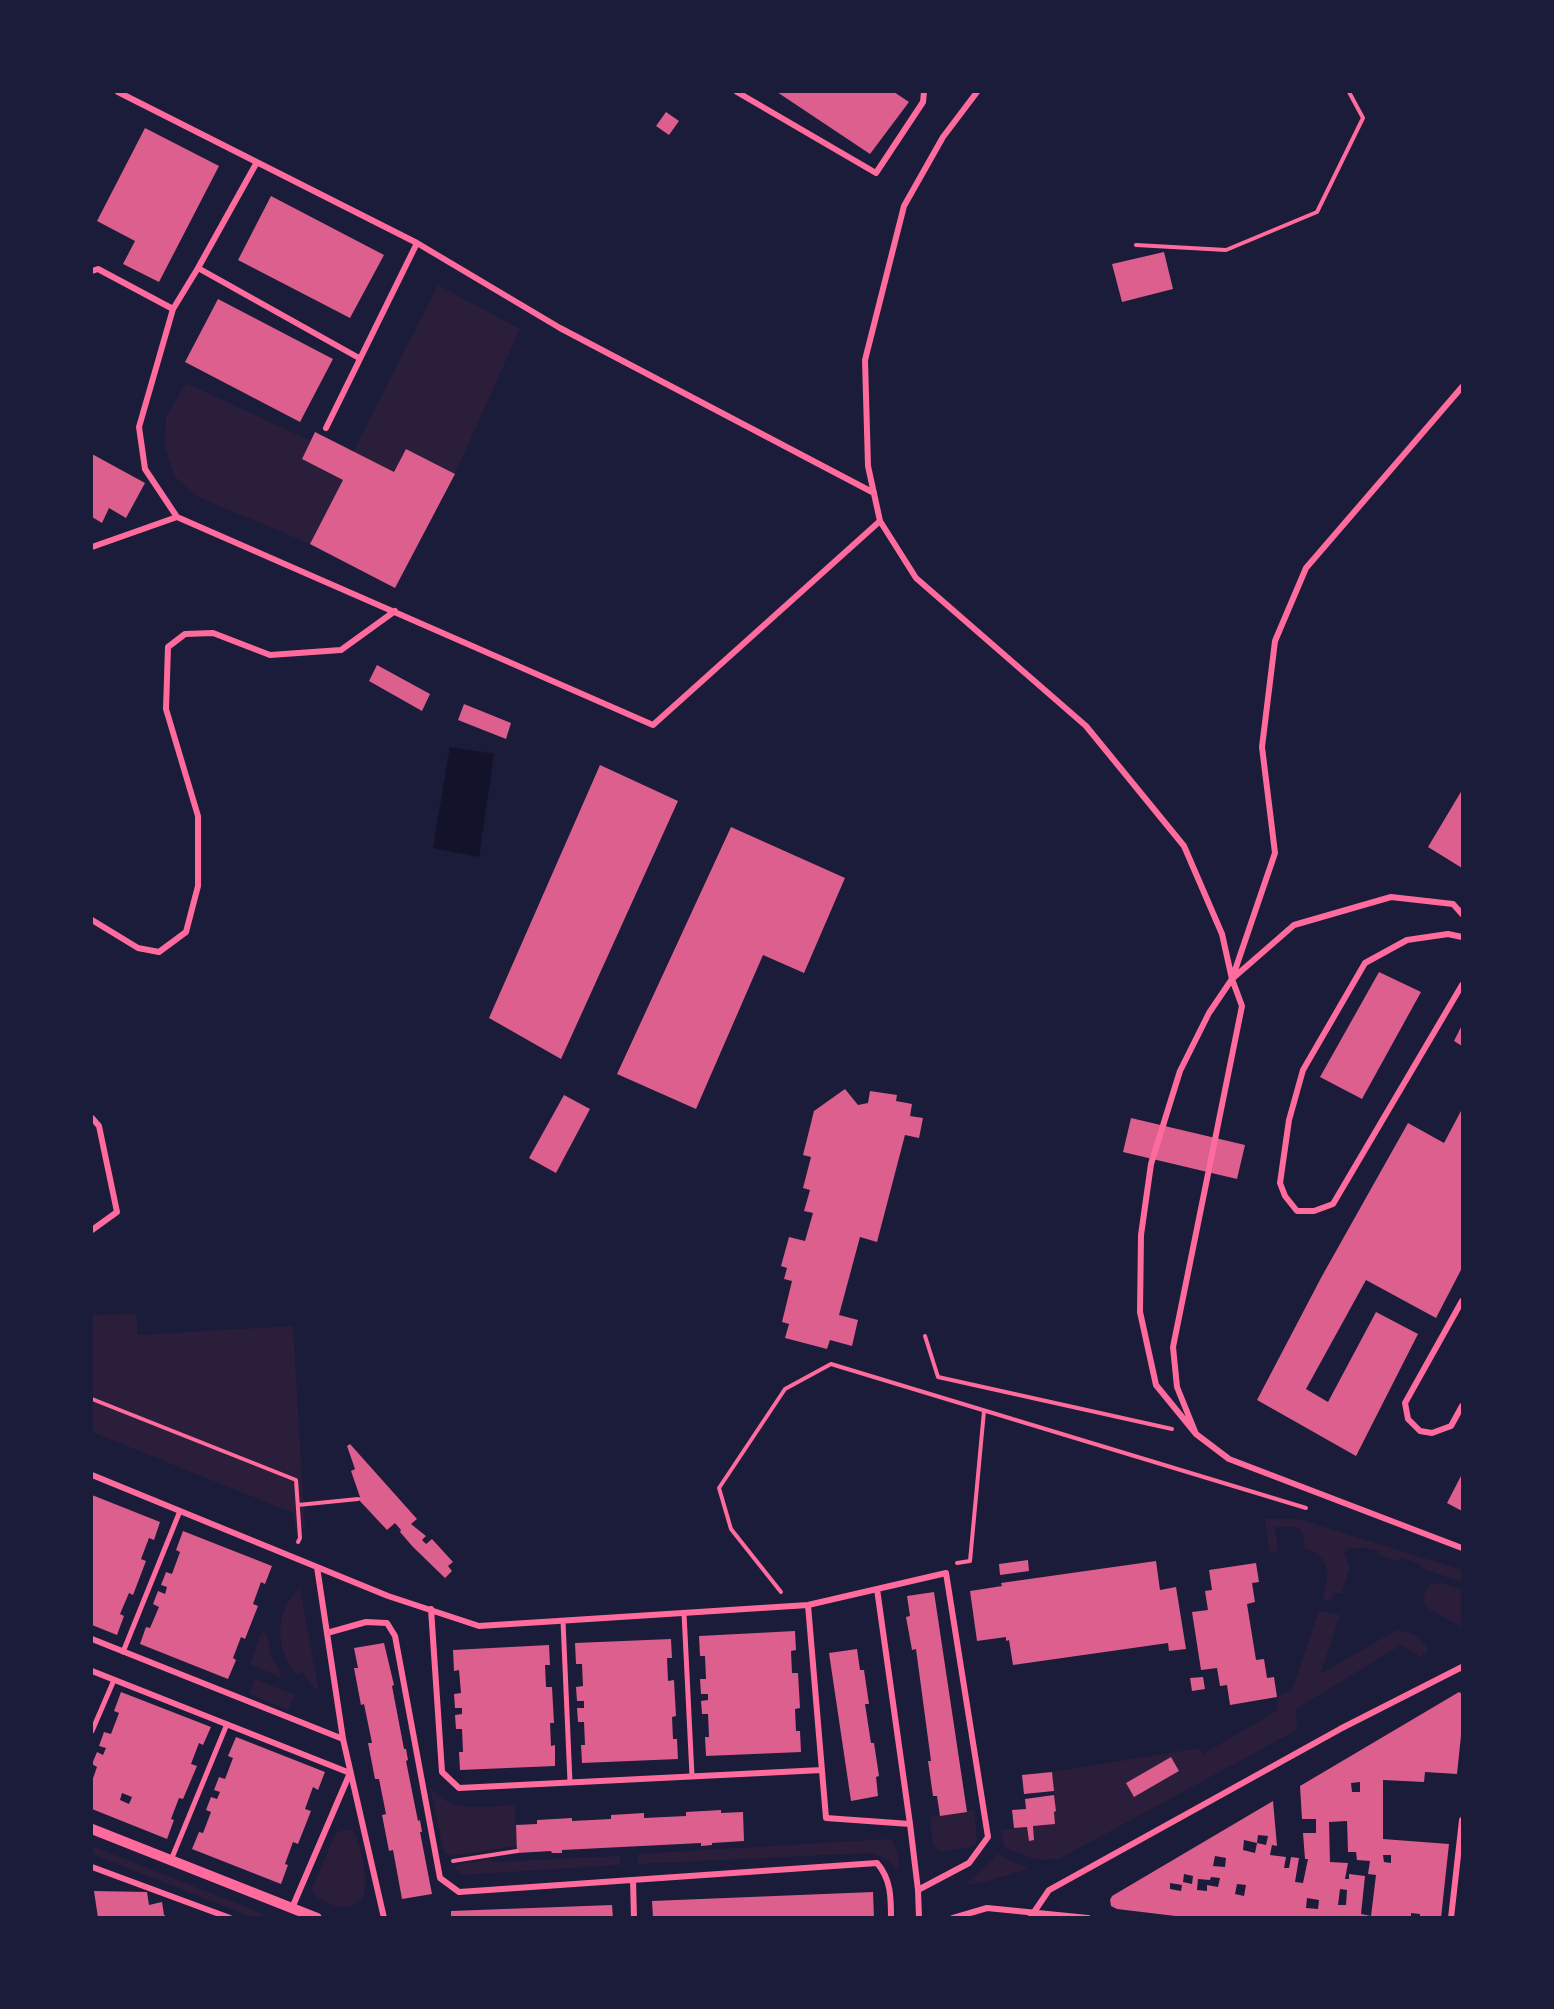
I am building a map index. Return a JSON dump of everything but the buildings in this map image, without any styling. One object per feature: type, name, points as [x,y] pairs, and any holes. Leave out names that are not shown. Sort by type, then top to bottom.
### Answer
[{"type":"street","points":[[118,92],[417,243],[560,328],[874,493]]},
{"type":"street","points":[[737,92],[876,173],[923,102],[924,92]]},
{"type":"street","points":[[977,92],[943,137],[904,206],[865,360],[868,466],[880,521],[916,578],[1086,726],[1184,846],[1222,934],[1232,979],[1242,1006],[1173,1347],[1177,1387],[1196,1434]]},
{"type":"street","points":[[257,162],[173,309],[139,427],[145,469],[177,517],[653,725],[880,521]]},
{"type":"street","points":[[326,428],[417,243]]},
{"type":"street","points":[[198,268],[359,358]]},
{"type":"street","points":[[92,271],[98,269],[173,309]]},
{"type":"street","points":[[1232,979],[1275,853],[1262,747],[1275,641],[1306,568],[1462,387]]},
{"type":"street","points":[[92,547],[177,517]]},
{"type":"street","points":[[92,920],[138,948],[159,952],[186,932],[198,886],[198,816],[166,709],[168,647],[185,634],[213,633],[270,655],[341,650],[395,611]]},
{"type":"street","points":[[1462,914],[1453,904],[1391,897],[1294,925],[1232,979],[1209,1013],[1179,1071],[1151,1164],[1141,1235],[1140,1312],[1156,1385],[1196,1434],[1229,1459],[1462,1548]]},
{"type":"street","points":[[1462,937],[1448,934],[1407,940],[1365,963],[1303,1070],[1300,1080],[1289,1120],[1280,1183],[1285,1196],[1297,1210],[1314,1211],[1333,1204],[1462,985]]},
{"type":"street","points":[[92,1118],[99,1126],[117,1212],[92,1230]]},
{"type":"street","points":[[1462,1301],[1405,1403],[1408,1419],[1420,1431],[1432,1434],[1451,1426],[1462,1406]]},
{"type":"street","points":[[92,1475],[388,1596],[478,1626],[808,1605],[946,1573],[988,1837],[969,1863],[918,1890]]},
{"type":"street","points":[[123,1652],[180,1511]]},
{"type":"street","points":[[317,1567],[343,1739],[384,1917]]},
{"type":"street","points":[[877,1589],[910,1824],[919,1917]]},
{"type":"street","points":[[808,1605],[826,1818],[910,1824]]},
{"type":"street","points":[[431,1609],[442,1772],[459,1788],[822,1770]]},
{"type":"street","points":[[684,1613],[692,1776]]},
{"type":"street","points":[[563,1621],[570,1782]]},
{"type":"street","points":[[327,1634],[366,1622],[387,1623],[395,1636],[440,1878],[459,1892],[877,1863],[885,1872],[890,1893],[891,1917]]},
{"type":"street","points":[[92,1639],[343,1739]]},
{"type":"street","points":[[1031,1915],[1049,1890],[1340,1729],[1462,1666]]},
{"type":"street","points":[[92,1671],[350,1773]]},
{"type":"street","points":[[92,1731],[114,1680]]},
{"type":"street","points":[[171,1860],[226,1724]]},
{"type":"street","points":[[292,1908],[350,1773]]},
{"type":"street","points":[[1451,1917],[1462,1820]]},
{"type":"street","points":[[92,1829],[317,1917]]},
{"type":"street","points":[[92,1867],[230,1917]]},
{"type":"street","points":[[633,1880],[634,1917]]},
{"type":"street","points":[[953,1917],[987,1908],[1031,1915],[1088,1917]]},
{"type":"path","points":[[1136,245],[1226,250],[1317,212],[1363,118],[1348,92]]},
{"type":"path","points":[[925,1336],[938,1377],[1196,1434]]},
{"type":"path","points":[[793,1606],[731,1529],[719,1488],[785,1389],[831,1364],[1313,1510]]},
{"type":"path","points":[[92,1399],[296,1480],[300,1538],[291,1556]]},
{"type":"path","points":[[946,1573],[957,1563],[970,1561],[984,1410]]},
{"type":"path","points":[[298,1505],[358,1499]]},
{"type":"path","points":[[437,1864],[518,1851]]},
{"type":"shaded area","points":[[438,285],[520,329],[455,474],[406,449],[394,472],[353,452]]},
{"type":"shaded area","points":[[186,383],[311,441],[302,459],[343,480],[310,544],[196,496],[175,477],[165,447],[166,417]]},
{"type":"shaded area","points":[[450,747],[494,754],[479,857],[433,848]]},
{"type":"shaded area","points":[[136,1314],[138,1335],[293,1326],[305,1529],[295,1529],[293,1513],[92,1432],[92,1315]]},
{"type":"shaded area","points":[[1265,1519],[1305,1521],[1462,1570],[1462,1582],[1421,1568],[1420,1564],[1401,1558],[1398,1561],[1379,1555],[1378,1551],[1351,1547],[1344,1553],[1350,1567],[1342,1593],[1333,1593],[1331,1601],[1323,1600],[1327,1583],[1327,1568],[1324,1562],[1313,1552],[1304,1548],[1301,1531],[1293,1527],[1275,1527],[1278,1551],[1269,1552]]},
{"type":"shaded area","points":[[1443,1583],[1462,1590],[1462,1627],[1425,1605],[1425,1594],[1431,1584]]},
{"type":"shaded area","points":[[300,1588],[318,1688],[316,1689],[302,1672],[296,1675],[284,1654],[281,1642],[280,1630],[285,1608]]},
{"type":"shaded area","points":[[1319,1611],[1340,1615],[1321,1673],[1397,1630],[1416,1636],[1428,1651],[1419,1656],[1401,1645],[1296,1709],[1297,1730],[1059,1859],[1037,1860],[1004,1847],[1001,1830],[1027,1827],[1029,1840],[1034,1840],[1033,1826],[1056,1811],[1052,1772],[1200,1748],[1203,1754],[1278,1710],[1277,1697],[1292,1690]],"holes":[[[1171,1757],[1179,1771],[1135,1797],[1126,1783]]]},
{"type":"shaded area","points":[[264,1632],[267,1635],[271,1656],[282,1674],[279,1677],[250,1664],[261,1633]]},
{"type":"shaded area","points":[[255,1679],[295,1695],[288,1710],[249,1694]]},
{"type":"shaded area","points":[[430,1787],[448,1802],[459,1805],[480,1807],[515,1805],[517,1846],[451,1856],[444,1853]]},
{"type":"shaded area","points":[[974,1810],[977,1839],[975,1844],[971,1847],[942,1851],[937,1849],[933,1843],[930,1817]]},
{"type":"shaded area","points":[[353,1830],[356,1836],[365,1883],[363,1898],[345,1907],[326,1902],[311,1890],[336,1833]]},
{"type":"shaded area","points":[[888,1839],[896,1848],[899,1869],[896,1869],[887,1859],[871,1853],[638,1864],[638,1854]]},
{"type":"shaded area","points":[[92,1846],[271,1917],[251,1917],[92,1854]]},
{"type":"shaded area","points":[[998,1854],[1028,1869],[981,1883],[966,1884]]},
{"type":"shaded area","points":[[620,1856],[621,1865],[462,1875],[456,1870],[456,1865],[491,1859],[492,1862]]}]
